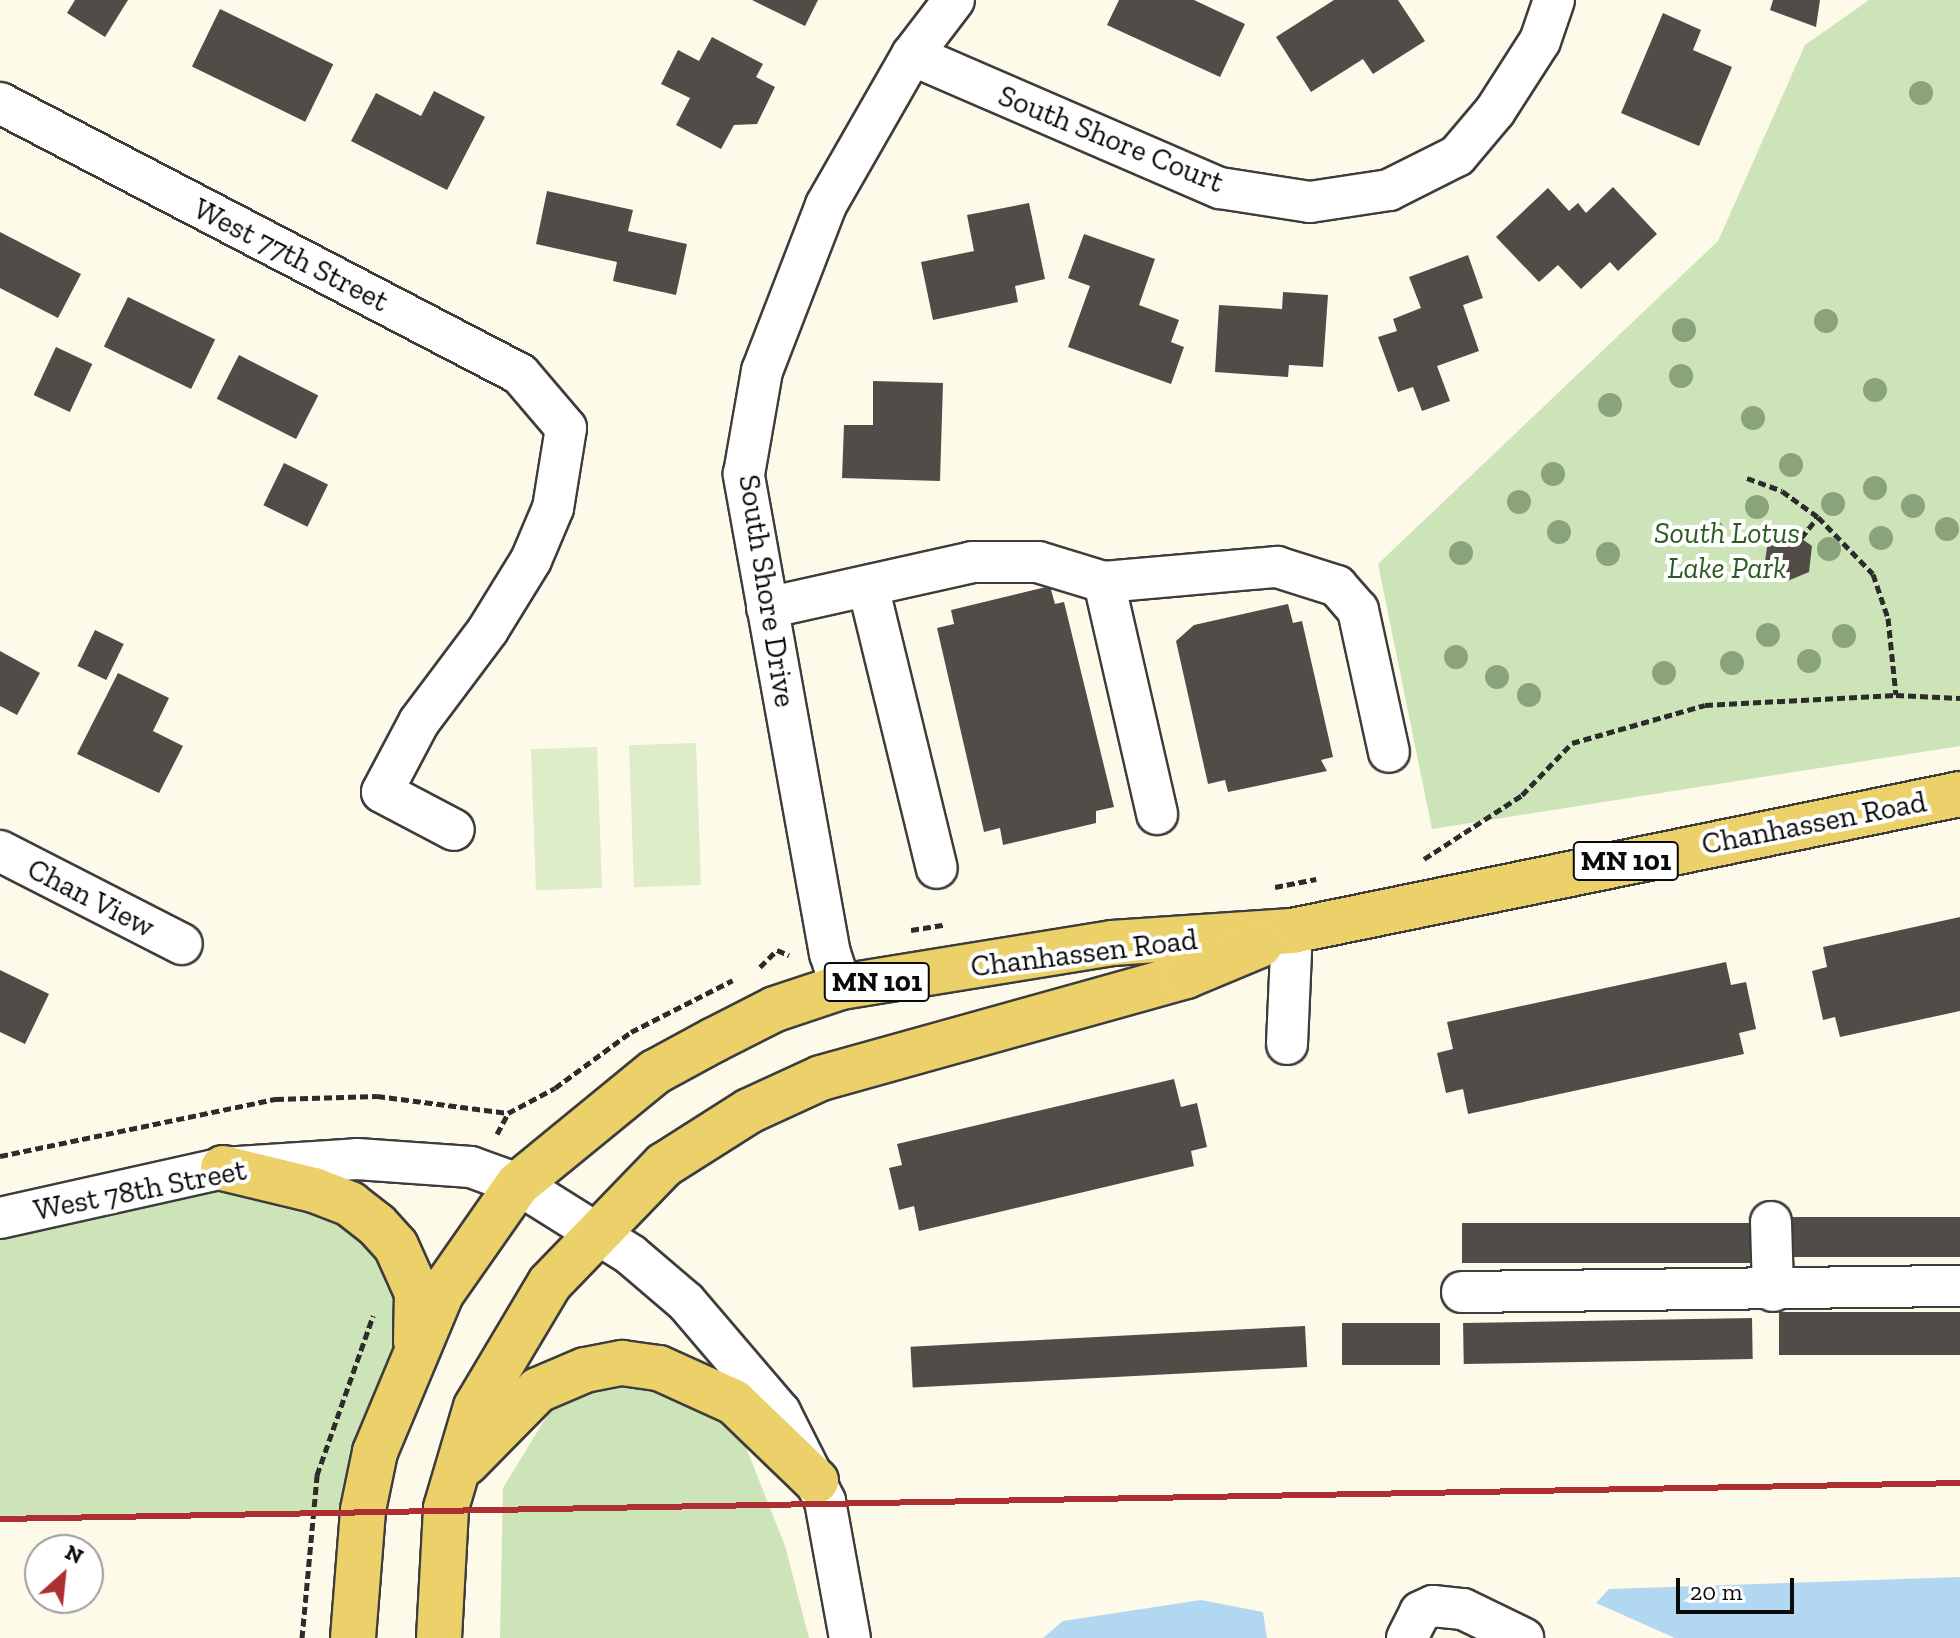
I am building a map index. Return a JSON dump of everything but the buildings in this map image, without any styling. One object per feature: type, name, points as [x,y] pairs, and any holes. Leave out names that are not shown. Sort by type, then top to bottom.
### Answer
[{"type":"main road","name":"Chanhassen Road","points":[[353,1638],[362,1523],[375,1452],[416,1344],[454,1272],[518,1184],[655,1072],[775,1009],[841,987],[1112,943],[1292,931],[1960,794]]},
{"type":"main road","name":"Chanhassen Road","points":[[439,1638],[440,1569],[454,1477],[496,1366],[550,1283],[664,1165],[703,1137],[821,1078],[1186,976],[1292,931]]},
{"type":"main road","points":[[223,1168],[314,1190],[350,1204],[377,1225],[396,1246],[417,1293],[416,1344]]},
{"type":"main road","points":[[454,1477],[508,1415],[538,1390],[585,1370],[622,1363],[659,1368],[734,1402],[816,1481]]},
{"type":"street","name":"South Shore Drive","points":[[841,987],[830,954],[744,474],[762,371],[826,205],[912,55],[954,0]]},
{"type":"street","name":"South Shore Court","points":[[912,55],[1220,188],[1310,202],[1389,190],[1457,156],[1495,111],[1540,41],[1554,0]]},
{"type":"street","name":"West 77th Street","points":[[0,103],[520,374],[566,428],[553,508],[531,560],[488,630],[419,722],[382,792],[454,830]]},
{"type":"street","points":[[767,608],[972,562],[1038,562],[1104,582],[1277,567],[1337,586],[1358,610],[1389,752]]},
{"type":"street","points":[[1104,582],[1157,814]]},
{"type":"street","points":[[868,586],[937,868]]},
{"type":"street","name":"Chan View","points":[[0,851],[182,944]]},
{"type":"street","points":[[1287,1044],[1292,931]]},
{"type":"street","name":"West 78th Street","points":[[0,1218],[223,1168],[357,1159],[471,1167],[518,1184],[596,1233],[686,1302],[735,1354],[780,1412],[825,1501],[850,1638]]},
{"type":"street","points":[[1771,1222],[1773,1291]]},
{"type":"street","points":[[1462,1292],[1773,1291],[1960,1286]]},
{"type":"street","points":[[1407,1638],[1420,1612],[1433,1606],[1463,1609],[1523,1638]]},
{"type":"path","points":[[1747,478],[1782,491],[1818,517],[1873,574],[1888,618],[1896,695]]},
{"type":"path","points":[[1801,538],[1818,517]]},
{"type":"path","points":[[0,1156],[276,1099],[377,1096],[508,1113]]},
{"type":"green space","name":"South Lotus Lake Park","points":[[1869,0],[1960,0],[1960,746],[1432,829],[1378,564],[1718,241],[1805,45]]},
{"type":"green space","points":[[696,743],[701,885],[634,887],[629,745]]},
{"type":"green space","points":[[597,747],[602,888],[536,890],[531,749]]},
{"type":"green space","points":[[223,1168],[396,1246],[416,1344],[363,1510],[0,1516],[0,1218]]},
{"type":"green space","points":[[638,1365],[742,1437],[785,1546],[809,1638],[500,1638],[503,1488],[553,1406]]},
{"type":"water","points":[[1960,1577],[1960,1638],[1675,1638],[1596,1603],[1609,1589]]},
{"type":"water","points":[[1201,1600],[1263,1612],[1267,1638],[1043,1638],[1063,1621]]},
{"type":"railway","points":[[0,1519],[1960,1483]]}]
